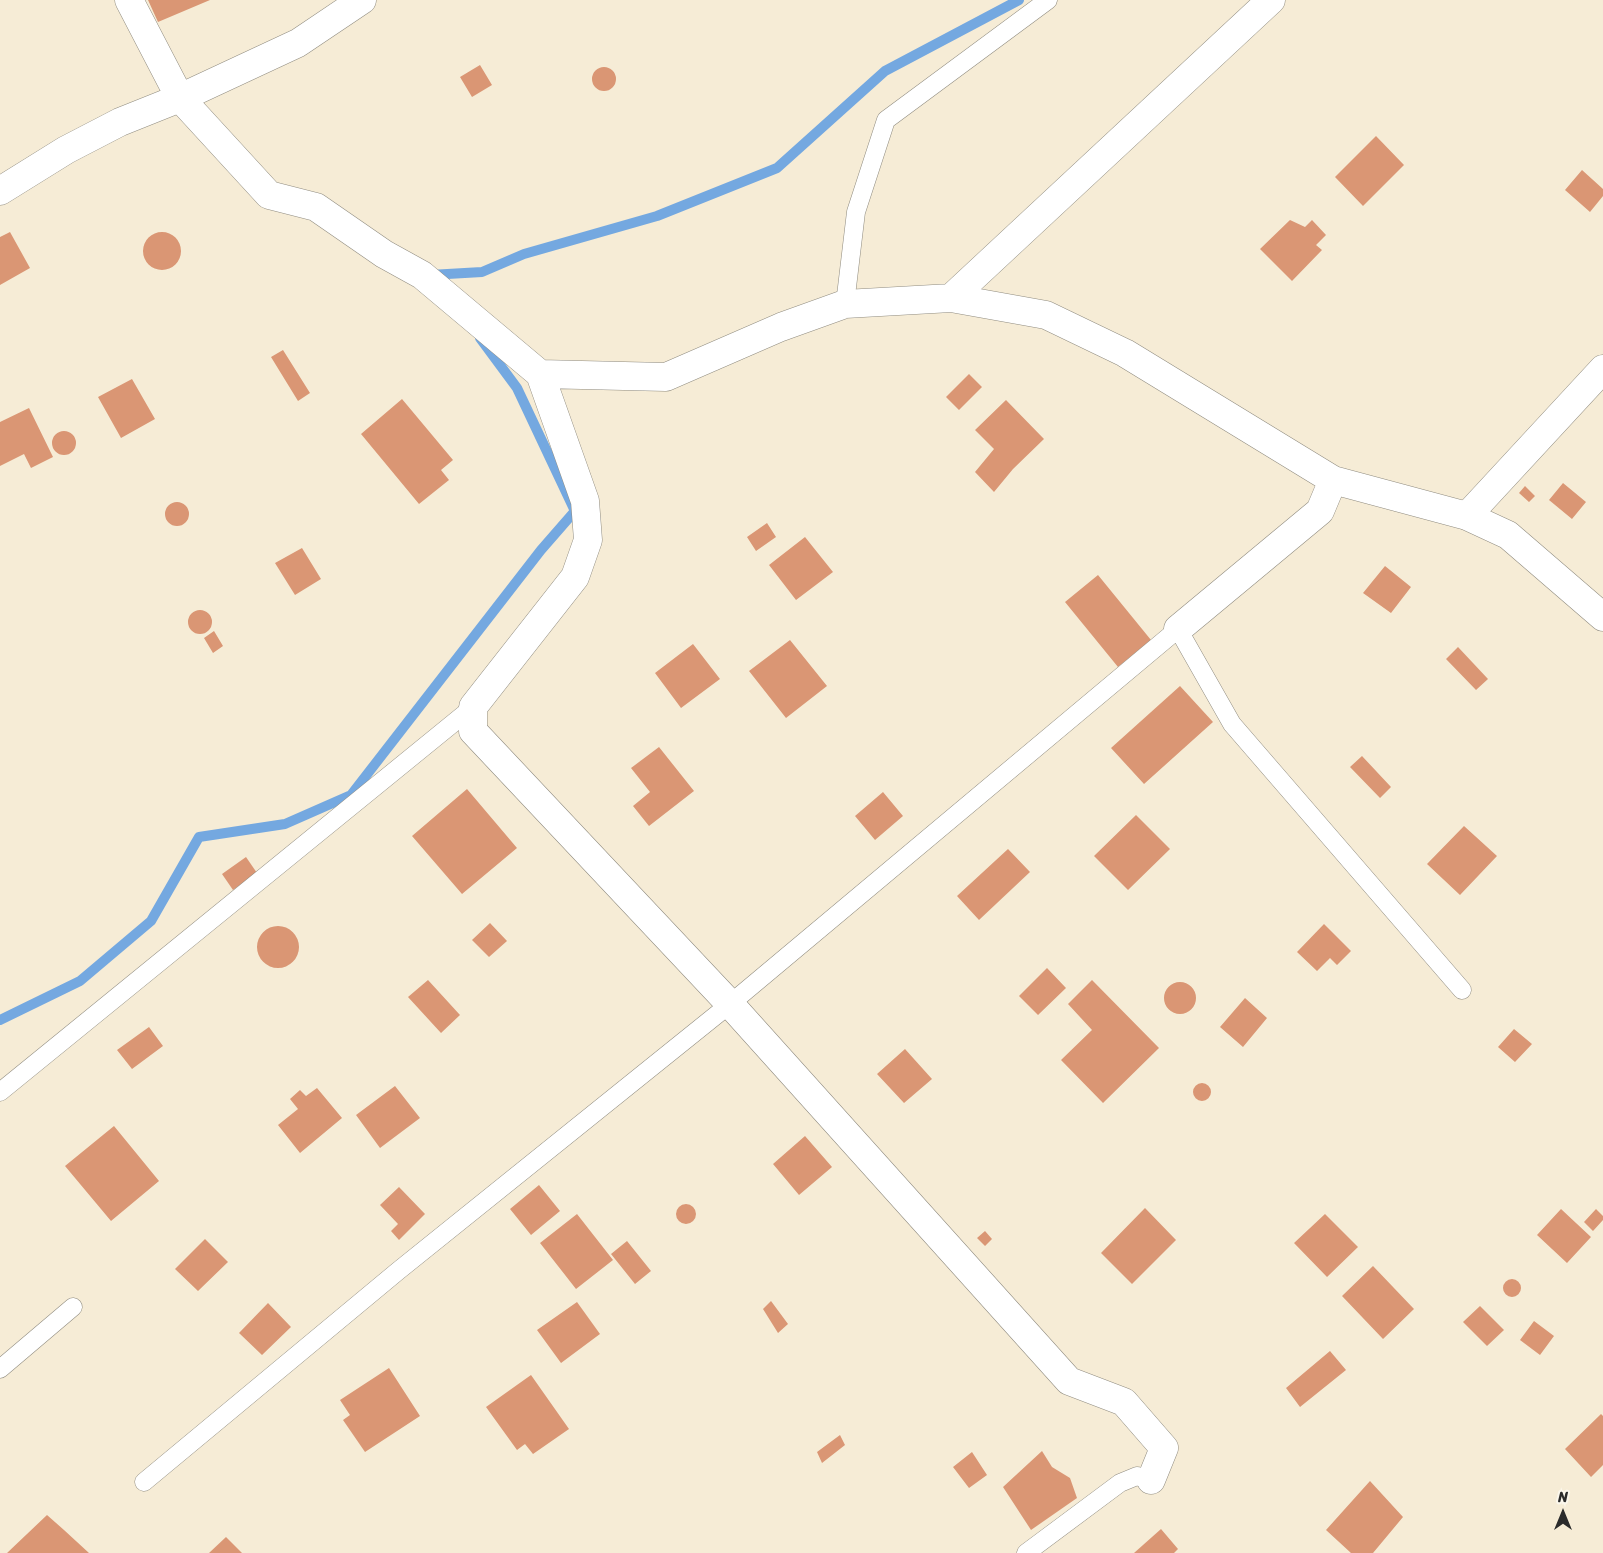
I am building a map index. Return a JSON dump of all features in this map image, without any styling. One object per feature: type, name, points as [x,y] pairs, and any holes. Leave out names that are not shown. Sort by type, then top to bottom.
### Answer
[{"type":"street","points":[[129,0],[180,98],[268,195],[316,207],[384,254],[422,275],[540,374],[585,501],[588,540],[575,578],[473,707],[473,732],[730,1004],[1069,1381],[1124,1402],[1164,1448],[1150,1480]]},
{"type":"street","points":[[0,191],[66,150],[120,122],[180,98],[298,43],[362,0]]},
{"type":"street","points":[[951,298],[1271,0]]},
{"type":"street","points":[[540,374],[666,377],[781,327],[845,304],[951,298],[1046,315],[1125,353],[1332,480],[1467,516],[1508,535],[1603,617]]},
{"type":"street","points":[[1467,516],[1603,369]]},
{"type":"street","points":[[1178,629],[1320,511],[1332,480]]},
{"type":"lane","points":[[845,304],[856,212],[886,120],[1048,0]]},
{"type":"lane","points":[[144,1482],[398,1271],[730,1004],[1178,629],[1232,724],[1462,990]]},
{"type":"lane","points":[[0,1092],[473,707]]},
{"type":"lane","points":[[0,1369],[73,1306]]},
{"type":"lane","points":[[1026,1553],[1120,1483],[1137,1476],[1150,1480]]},
{"type":"building","points":[[148,0],[210,0],[158,22]]},
{"type":"building","points":[[480,65],[492,85],[472,97],[460,77]]},
{"type":"building","points":[[604,67],[609,68],[615,74],[615,84],[609,90],[604,91],[599,90],[593,84],[592,79],[593,74],[599,68]]},
{"type":"building","points":[[1376,136],[1404,165],[1363,206],[1335,177]]},
{"type":"building","points":[[1582,170],[1603,189],[1603,196],[1590,212],[1565,190]]},
{"type":"building","points":[[1290,220],[1305,227],[1312,220],[1326,235],[1316,245],[1322,250],[1292,281],[1260,249]]},
{"type":"building","points":[[10,232],[30,268],[0,285],[0,237]]},
{"type":"building","points":[[162,232],[176,237],[181,251],[176,265],[162,270],[148,265],[143,251],[148,237]]},
{"type":"building","points":[[283,350],[310,393],[298,401],[271,357]]},
{"type":"building","points":[[969,374],[982,387],[959,410],[946,397]]},
{"type":"building","points":[[132,379],[155,419],[121,438],[98,397]]},
{"type":"building","points":[[402,399],[453,460],[441,470],[449,480],[419,504],[361,434]]},
{"type":"building","points":[[1006,400],[1044,439],[1013,469],[994,492],[975,472],[994,449],[975,430]]},
{"type":"building","points":[[29,408],[53,457],[31,468],[24,454],[0,466],[0,422]]},
{"type":"building","points":[[64,431],[69,432],[75,438],[75,448],[69,454],[64,455],[59,454],[53,448],[52,443],[53,438],[59,432]]},
{"type":"building","points":[[1563,483],[1586,502],[1572,519],[1549,500]]},
{"type":"building","points":[[1525,486],[1535,496],[1529,502],[1519,493]]},
{"type":"building","points":[[177,502],[182,503],[188,509],[188,519],[182,525],[177,526],[172,525],[166,519],[165,514],[166,509],[172,503]]},
{"type":"building","points":[[767,523],[776,537],[756,551],[747,537]]},
{"type":"building","points":[[805,537],[833,572],[796,600],[769,565]]},
{"type":"building","points":[[302,548],[321,579],[295,595],[275,563]]},
{"type":"building","points":[[1385,566],[1411,587],[1391,613],[1363,593]]},
{"type":"building","points":[[1098,575],[1151,640],[1118,667],[1065,602]]},
{"type":"building","points":[[200,610],[205,611],[211,617],[211,627],[205,633],[200,634],[195,633],[189,627],[188,622],[189,617],[195,611]]},
{"type":"building","points":[[214,631],[223,646],[213,653],[204,638]]},
{"type":"building","points":[[790,640],[827,686],[786,718],[749,671]]},
{"type":"building","points":[[693,644],[720,679],[681,708],[655,673]]},
{"type":"building","points":[[1458,647],[1488,679],[1476,690],[1446,659]]},
{"type":"building","points":[[1180,686],[1213,722],[1144,784],[1111,748]]},
{"type":"building","points":[[659,747],[694,791],[649,826],[633,806],[650,792],[631,768]]},
{"type":"building","points":[[1362,756],[1391,787],[1380,798],[1350,767]]},
{"type":"building","points":[[467,789],[517,848],[462,894],[412,836]]},
{"type":"building","points":[[883,792],[903,816],[875,840],[855,816]]},
{"type":"building","points":[[1136,815],[1170,849],[1128,890],[1094,856]]},
{"type":"building","points":[[1464,826],[1497,856],[1460,895],[1427,864]]},
{"type":"building","points":[[1008,849],[1030,872],[979,920],[957,896]]},
{"type":"building","points":[[246,857],[257,873],[233,890],[222,874]]},
{"type":"building","points":[[490,923],[507,941],[489,957],[472,940]]},
{"type":"building","points":[[1324,924],[1351,951],[1337,965],[1330,958],[1317,971],[1297,952]]},
{"type":"building","points":[[274,926],[282,926],[293,932],[299,947],[293,962],[282,968],[274,968],[263,962],[257,951],[257,943],[263,932]]},
{"type":"building","points":[[1047,968],[1066,988],[1038,1015],[1019,996]]},
{"type":"building","points":[[428,980],[460,1015],[441,1033],[408,997]]},
{"type":"building","points":[[1092,980],[1159,1048],[1103,1103],[1061,1060],[1092,1030],[1068,1004]]},
{"type":"building","points":[[1180,982],[1191,987],[1196,998],[1191,1009],[1180,1014],[1169,1009],[1164,998],[1169,987]]},
{"type":"building","points":[[1245,998],[1267,1018],[1243,1047],[1220,1027]]},
{"type":"building","points":[[149,1027],[163,1046],[132,1069],[117,1050]]},
{"type":"building","points":[[1514,1029],[1532,1044],[1515,1062],[1498,1047]]},
{"type":"building","points":[[905,1049],[932,1079],[904,1103],[877,1074]]},
{"type":"building","points":[[1202,1083],[1208,1086],[1211,1092],[1208,1098],[1202,1101],[1196,1098],[1193,1092],[1196,1086]]},
{"type":"building","points":[[395,1086],[420,1118],[380,1148],[356,1115]]},
{"type":"building","points":[[317,1088],[342,1118],[300,1153],[278,1125],[298,1109],[290,1099],[300,1090],[306,1096]]},
{"type":"building","points":[[114,1126],[159,1181],[111,1221],[65,1166]]},
{"type":"building","points":[[805,1136],[832,1167],[799,1195],[773,1164]]},
{"type":"building","points":[[539,1185],[560,1211],[531,1235],[510,1209]]},
{"type":"building","points":[[399,1187],[425,1214],[399,1240],[391,1231],[398,1224],[380,1205]]},
{"type":"building","points":[[686,1204],[693,1207],[696,1214],[693,1221],[686,1224],[679,1221],[676,1214],[679,1207]]},
{"type":"building","points":[[1145,1208],[1176,1240],[1132,1284],[1101,1253]]},
{"type":"building","points":[[1561,1209],[1591,1237],[1567,1263],[1537,1235]]},
{"type":"building","points":[[1596,1209],[1603,1216],[1603,1220],[1593,1231],[1584,1222]]},
{"type":"building","points":[[577,1214],[613,1260],[576,1289],[540,1243]]},
{"type":"building","points":[[1325,1214],[1358,1247],[1327,1277],[1294,1243]]},
{"type":"building","points":[[985,1231],[992,1239],[985,1246],[977,1238]]},
{"type":"building","points":[[205,1239],[228,1262],[198,1291],[175,1269]]},
{"type":"building","points":[[627,1241],[651,1271],[635,1284],[611,1254]]},
{"type":"building","points":[[1373,1266],[1414,1309],[1383,1339],[1342,1296]]},
{"type":"building","points":[[1512,1279],[1518,1282],[1521,1288],[1518,1294],[1512,1297],[1506,1294],[1503,1288],[1506,1282]]},
{"type":"building","points":[[771,1301],[788,1324],[778,1333],[763,1309]]},
{"type":"building","points":[[577,1302],[600,1334],[561,1363],[537,1330]]},
{"type":"building","points":[[268,1303],[291,1327],[262,1355],[239,1333]]},
{"type":"building","points":[[1480,1306],[1504,1330],[1487,1346],[1463,1322]]},
{"type":"building","points":[[1534,1321],[1554,1336],[1540,1355],[1520,1340]]},
{"type":"building","points":[[1330,1351],[1346,1370],[1300,1407],[1286,1388]]},
{"type":"building","points":[[389,1368],[420,1416],[365,1452],[343,1420],[350,1415],[340,1400]]},
{"type":"building","points":[[531,1375],[569,1429],[533,1454],[525,1444],[517,1450],[486,1407]]},
{"type":"building","points":[[1601,1414],[1603,1416],[1603,1465],[1591,1477],[1565,1449]]},
{"type":"building","points":[[840,1435],[845,1445],[822,1463],[817,1452]]},
{"type":"building","points":[[1042,1451],[1052,1467],[1070,1478],[1077,1498],[1031,1530],[1003,1487]]},
{"type":"building","points":[[972,1452],[987,1475],[969,1488],[953,1467]]},
{"type":"building","points":[[1370,1481],[1403,1517],[1373,1553],[1351,1553],[1326,1530]]},
{"type":"building","points":[[47,1515],[64,1530],[89,1553],[7,1553]]},
{"type":"building","points":[[1161,1529],[1178,1549],[1174,1553],[1134,1553]]},
{"type":"building","points":[[226,1537],[242,1553],[209,1553]]},
{"type":"waterway","points":[[430,275],[482,272],[524,254],[657,216],[777,168],[885,71],[1019,0]]},
{"type":"waterway","points":[[0,1020],[80,981],[151,921],[199,837],[285,824],[351,795],[541,550],[575,511],[517,388],[480,338]]}]
